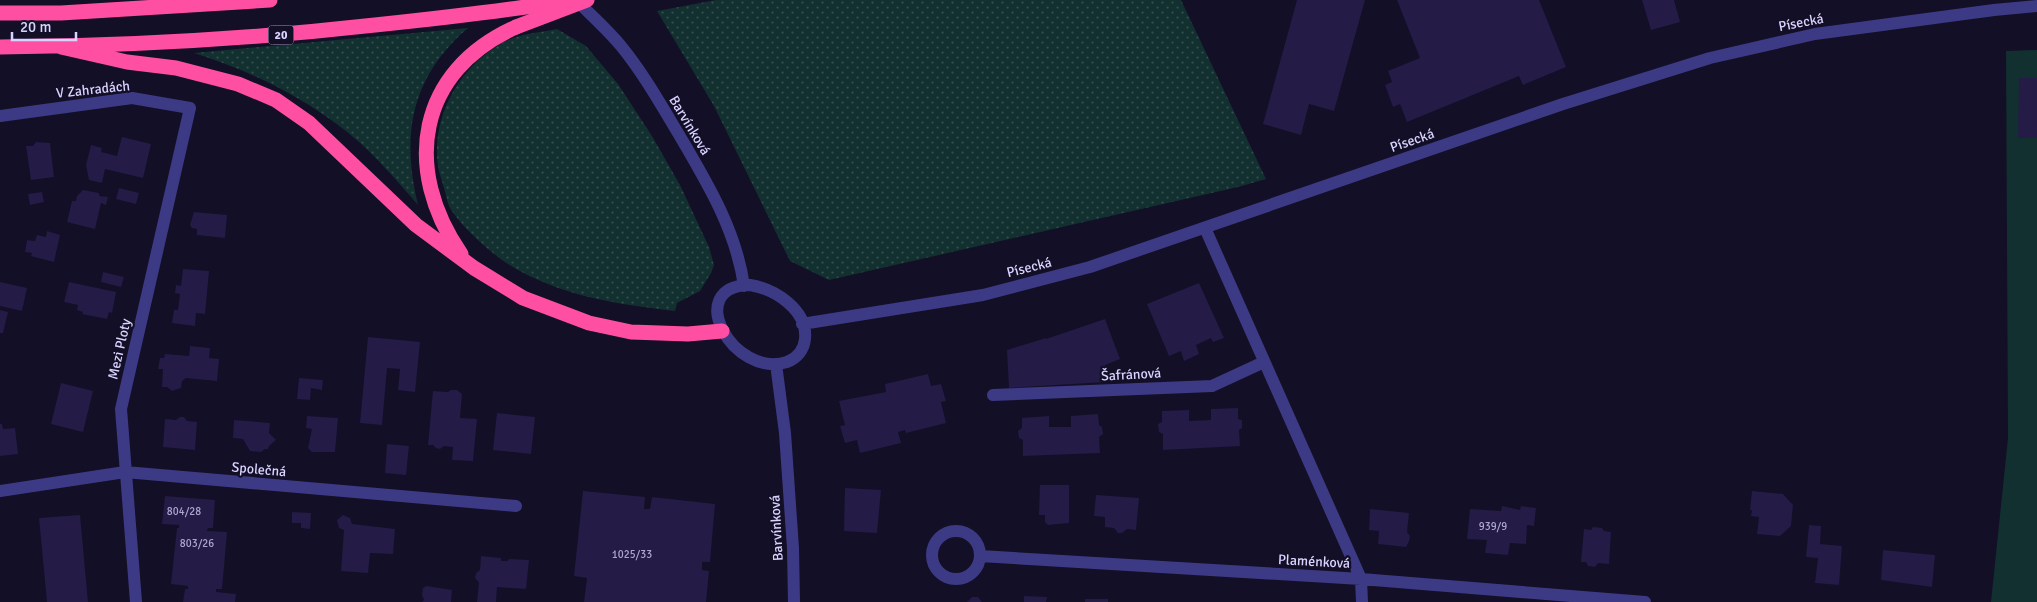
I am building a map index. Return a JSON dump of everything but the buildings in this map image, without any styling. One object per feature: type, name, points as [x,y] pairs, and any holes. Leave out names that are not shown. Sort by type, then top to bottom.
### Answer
[{"type":"highway","points":[[0,13],[61,13],[270,0]]},
{"type":"highway","name":"20","points":[[0,47],[61,47],[192,42],[501,12],[571,0]]},
{"type":"highway","points":[[474,268],[451,239],[435,206],[427,170],[425,152],[438,99],[457,69],[484,44],[516,27],[587,0]]},
{"type":"highway","points":[[61,47],[127,62],[176,68],[238,84],[276,100],[309,123],[416,225],[474,268],[523,298],[589,323],[630,332],[658,334],[722,331]]},
{"type":"street","name":"Barvínková","points":[[576,0],[621,46],[652,89],[697,165],[730,232],[740,260],[744,286]]},
{"type":"street","name":"Písecká","points":[[802,324],[983,295],[1090,267],[1563,104],[1710,58],[1815,34],[2037,6]]},
{"type":"street","name":"V Zahradách","points":[[0,116],[132,98],[190,108]]},
{"type":"street","name":"Mezi Ploty","points":[[136,602],[121,409],[190,108]]},
{"type":"street","points":[[1205,228],[1361,579],[1362,602]]},
{"type":"street","points":[[744,286],[760,287],[778,295],[792,307],[802,324],[805,338],[801,351],[790,361],[776,364],[757,361],[743,354],[731,344],[722,331],[717,317],[720,299],[730,289],[744,286]]},
{"type":"street","name":"Šafránová","points":[[993,396],[1212,386],[1264,362]]},
{"type":"street","name":"Barvínková","points":[[776,364],[785,433],[793,548],[794,602]]},
{"type":"street","name":"Společná","points":[[0,491],[125,472],[516,506]]},
{"type":"street","name":"Plaménková","points":[[980,556],[1361,579],[1645,602]]},
{"type":"green space","points":[[716,0],[1181,0],[1266,179],[829,280],[790,261],[714,106],[657,11]]},
{"type":"green space","points":[[468,28],[434,66],[415,108],[411,131],[411,154],[418,205],[358,141],[321,113],[260,78],[194,53]]},
{"type":"green space","points":[[557,29],[586,46],[618,84],[652,136],[680,185],[709,247],[714,265],[711,273],[700,291],[677,303],[675,311],[588,297],[547,284],[527,275],[508,264],[485,246],[467,230],[449,206],[438,169],[437,148],[443,113],[450,97],[471,67],[499,45],[512,38]]},
{"type":"green space","points":[[2037,50],[2037,602],[1991,602],[2008,438],[2006,51]]}]
